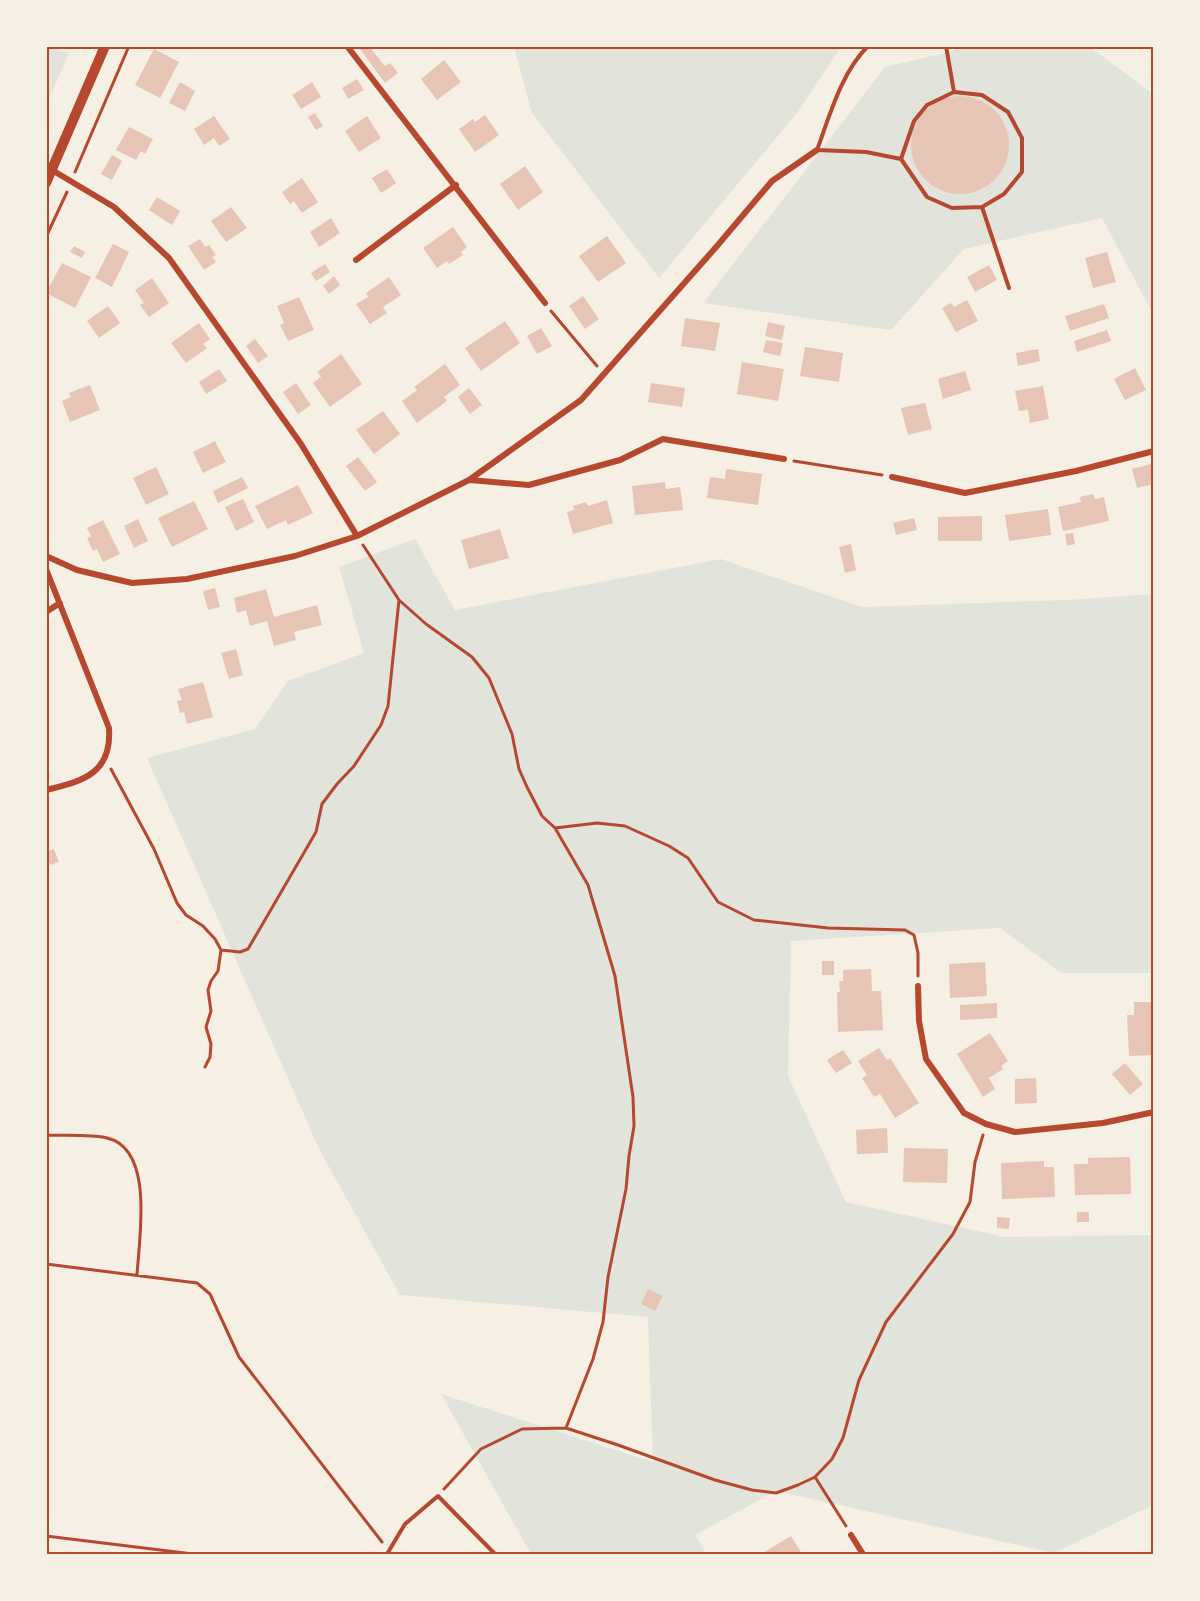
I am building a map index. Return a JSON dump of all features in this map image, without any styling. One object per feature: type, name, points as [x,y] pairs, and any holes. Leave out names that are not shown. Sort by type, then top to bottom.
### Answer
[{"type":"main road","points":[[46,183],[105,46]]},
{"type":"street","points":[[347,46],[545,303]]},
{"type":"street","points":[[46,556],[77,570],[132,583],[187,579],[296,556],[357,536],[469,480],[581,400],[772,181],[817,150]]},
{"type":"street","points":[[52,170],[114,207],[169,258],[302,444],[357,536]]},
{"type":"street","points":[[356,260],[456,185]]},
{"type":"street","points":[[469,480],[529,485],[620,460],[663,439],[784,459]]},
{"type":"street","points":[[892,477],[964,493],[1076,471],[1154,451]]},
{"type":"street","points":[[46,570],[109,728],[109,745],[105,760],[88,776],[68,785],[46,790]]},
{"type":"street","points":[[46,612],[60,603]]},
{"type":"street","points":[[918,986],[920,1022],[926,1059],[964,1113],[986,1124],[1015,1132],[1103,1123],[1154,1112]]},
{"type":"street","points":[[851,1535],[863,1554]]},
{"type":"lane","points":[[868,46],[860,54],[841,87],[817,150],[866,152],[901,159],[927,197],[952,208],[982,207],[1004,194],[1022,172],[1022,138],[1008,112],[982,95],[954,92],[927,105],[914,121],[901,159]]},
{"type":"lane","points":[[946,46],[954,92]]},
{"type":"lane","points":[[982,207],[1009,288]]},
{"type":"lane","points":[[388,1553],[405,1524],[438,1496],[495,1554]]},
{"type":"path","points":[[46,237],[129,46]]},
{"type":"path","points":[[545,303],[604,374]]},
{"type":"path","points":[[784,459],[892,477]]},
{"type":"path","points":[[357,536],[399,600],[426,624],[472,657],[489,678],[513,735],[519,769],[526,787],[542,816],[555,828],[588,885],[615,976],[633,1097],[634,1126],[626,1189],[608,1277],[603,1322],[593,1359],[566,1428]]},
{"type":"path","points":[[221,950],[240,952],[248,949],[316,832],[322,804],[354,766],[381,725],[388,706],[399,600]]},
{"type":"path","points":[[105,760],[154,849],[177,903],[186,915],[203,926],[221,950],[218,971],[208,990],[211,1011],[207,1027],[211,1051],[205,1067]]},
{"type":"path","points":[[555,828],[597,823],[625,826],[669,846],[688,858],[718,903],[754,920],[828,928],[905,930],[914,935],[918,953],[918,986]]},
{"type":"path","points":[[438,1496],[481,1449],[522,1429],[566,1428],[618,1444],[674,1466],[752,1490],[776,1493],[815,1477],[832,1459],[843,1438],[860,1380],[886,1322],[953,1234],[970,1202],[975,1162],[986,1124]]},
{"type":"path","points":[[46,1136],[108,1138],[129,1151],[140,1176],[137,1275]]},
{"type":"path","points":[[46,1264],[197,1283],[210,1294],[239,1357],[388,1553]]},
{"type":"path","points":[[815,1477],[851,1535]]},
{"type":"path","points":[[46,1536],[194,1554]]},
{"type":"shaded area","points":[[47,46],[69,53],[47,104]]},
{"type":"shaded area","points":[[514,46],[841,47],[798,112],[659,278],[532,113]]},
{"type":"shaded area","points":[[970,47],[1090,47],[1153,94],[1153,314],[1102,218],[964,249],[891,330],[703,303],[885,67]]},
{"type":"shaded area","points":[[415,539],[455,610],[721,559],[862,607],[1067,600],[1153,594],[1153,973],[1061,973],[1000,928],[791,941],[788,1076],[846,1202],[1005,1237],[1153,1235],[1153,1505],[1054,1553],[776,1491],[695,1535],[706,1554],[531,1554],[441,1394],[653,1462],[648,1317],[400,1295],[319,1149],[147,758],[255,729],[288,681],[364,653],[339,567]]},
{"type":"building","points":[[358,46],[369,46],[385,66],[390,63],[398,73],[385,83]]},
{"type":"building","points":[[154,49],[179,62],[160,98],[135,85]]},
{"type":"building","points":[[444,60],[461,82],[437,100],[421,79]]},
{"type":"building","points":[[357,79],[364,90],[348,99],[342,88]]},
{"type":"building","points":[[180,82],[195,91],[185,111],[169,103]]},
{"type":"building","points":[[312,82],[321,97],[301,109],[292,95]]},
{"type":"building","points":[[960,96],[979,100],[995,110],[1005,126],[1009,145],[1005,164],[995,180],[979,190],[960,194],[941,190],[925,180],[915,164],[911,145],[915,126],[925,110],[941,100]]},
{"type":"building","points":[[315,113],[323,126],[316,130],[308,117]]},
{"type":"building","points":[[485,115],[499,135],[475,152],[459,129],[473,119],[475,122]]},
{"type":"building","points":[[214,116],[230,139],[219,146],[214,138],[204,145],[194,129]]},
{"type":"building","points":[[367,116],[381,138],[359,152],[345,131]]},
{"type":"building","points":[[129,127],[153,139],[145,154],[141,151],[136,160],[116,150]]},
{"type":"building","points":[[112,155],[122,161],[112,180],[101,174]]},
{"type":"building","points":[[525,166],[543,192],[518,210],[500,184]]},
{"type":"building","points":[[387,169],[396,183],[381,193],[372,178]]},
{"type":"building","points":[[302,178],[318,202],[302,213],[294,201],[290,204],[282,192]]},
{"type":"building","points":[[157,197],[180,211],[172,225],[149,210]]},
{"type":"building","points":[[231,207],[247,228],[226,242],[211,221]]},
{"type":"building","points":[[331,218],[340,233],[319,247],[310,232]]},
{"type":"building","points":[[453,227],[467,247],[461,252],[463,255],[437,268],[423,248]]},
{"type":"building","points":[[607,236],[626,263],[598,282],[579,256]]},
{"type":"building","points":[[200,239],[205,247],[209,245],[216,255],[212,257],[216,262],[204,270],[188,246]]},
{"type":"building","points":[[113,244],[129,252],[112,287],[95,278]]},
{"type":"building","points":[[74,246],[85,252],[82,258],[70,252]]},
{"type":"building","points":[[1107,252],[1116,282],[1093,288],[1085,258]]},
{"type":"building","points":[[62,263],[91,277],[75,308],[46,293]]},
{"type":"building","points":[[325,264],[330,272],[316,281],[311,273]]},
{"type":"building","points":[[989,265],[997,280],[975,292],[967,277]]},
{"type":"building","points":[[334,276],[340,285],[329,294],[323,286]]},
{"type":"building","points":[[389,277],[401,295],[383,307],[387,313],[370,324],[356,304],[368,297],[366,293]]},
{"type":"building","points":[[152,278],[169,303],[149,317],[140,305],[144,303],[135,290]]},
{"type":"building","points":[[583,296],[599,319],[585,329],[569,306]]},
{"type":"building","points":[[299,297],[314,330],[288,341],[280,325],[284,323],[277,306]]},
{"type":"building","points":[[967,300],[978,321],[956,332],[942,308],[951,303],[954,307]]},
{"type":"building","points":[[1104,304],[1109,318],[1070,331],[1065,316]]},
{"type":"building","points":[[108,306],[120,323],[99,338],[87,321]]},
{"type":"building","points":[[685,318],[720,323],[715,351],[681,346]]},
{"type":"building","points":[[505,321],[520,343],[481,371],[465,348]]},
{"type":"building","points":[[768,322],[785,326],[782,340],[765,336]]},
{"type":"building","points":[[199,323],[210,339],[203,344],[207,348],[186,363],[171,343]]},
{"type":"building","points":[[541,328],[552,346],[537,354],[527,336]]},
{"type":"building","points":[[1107,330],[1111,341],[1077,352],[1074,341]]},
{"type":"building","points":[[255,339],[268,356],[258,363],[246,346]]},
{"type":"building","points":[[766,340],[783,343],[780,356],[763,352]]},
{"type":"building","points":[[805,347],[843,353],[839,382],[800,376]]},
{"type":"building","points":[[1038,349],[1040,361],[1018,366],[1016,353]]},
{"type":"building","points":[[341,354],[362,384],[330,407],[313,383],[321,377],[317,372]]},
{"type":"building","points":[[742,362],[784,369],[778,401],[737,394]]},
{"type":"building","points":[[445,364],[460,385],[444,397],[447,401],[417,423],[402,401],[417,390],[414,387]]},
{"type":"building","points":[[1135,368],[1146,390],[1125,400],[1114,379]]},
{"type":"building","points":[[219,369],[227,381],[206,394],[199,382]]},
{"type":"building","points":[[965,371],[971,390],[943,399],[938,379]]},
{"type":"building","points":[[296,383],[311,405],[298,414],[283,392]]},
{"type":"building","points":[[651,383],[685,388],[682,407],[648,402]]},
{"type":"building","points":[[90,385],[100,410],[70,422],[62,401],[71,397],[69,393]]},
{"type":"building","points":[[1043,386],[1049,419],[1030,423],[1028,410],[1019,411],[1015,391]]},
{"type":"building","points":[[469,388],[482,405],[470,414],[458,397]]},
{"type":"building","points":[[925,403],[932,429],[908,435],[901,408]]},
{"type":"building","points":[[383,411],[400,434],[374,454],[356,430]]},
{"type":"building","points":[[215,441],[226,462],[203,473],[193,452]]},
{"type":"building","points":[[358,457],[377,482],[365,491],[346,466]]},
{"type":"building","points":[[1151,464],[1154,467],[1154,484],[1137,488],[1132,469]]},
{"type":"building","points":[[156,467],[169,494],[146,505],[133,478]]},
{"type":"building","points":[[726,469],[762,474],[758,505],[707,498],[710,477],[725,479]]},
{"type":"building","points":[[242,477],[248,488],[218,503],[213,491]]},
{"type":"building","points":[[665,482],[666,489],[680,487],[683,510],[635,515],[632,486]]},
{"type":"building","points":[[298,485],[313,513],[288,525],[286,520],[267,529],[255,506]]},
{"type":"building","points":[[1093,494],[1095,499],[1104,497],[1109,521],[1063,531],[1058,507],[1081,502],[1080,497]]},
{"type":"building","points":[[243,499],[254,522],[236,531],[225,507]]},
{"type":"building","points":[[607,500],[613,523],[573,534],[567,512],[574,510],[573,506],[586,502],[588,506]]},
{"type":"building","points":[[194,501],[208,529],[172,547],[158,518]]},
{"type":"building","points":[[1048,509],[1051,535],[1009,541],[1005,515]]},
{"type":"building","points":[[982,516],[982,541],[938,541],[938,517]]},
{"type":"building","points":[[914,518],[917,530],[896,535],[893,523]]},
{"type":"building","points":[[138,519],[148,541],[134,548],[124,526]]},
{"type":"building","points":[[103,520],[120,554],[103,562],[97,549],[93,551],[87,538],[91,536],[87,528]]},
{"type":"building","points":[[500,529],[509,558],[469,569],[461,540]]},
{"type":"building","points":[[1073,533],[1075,544],[1067,546],[1065,534]]},
{"type":"building","points":[[851,544],[856,570],[845,573],[839,547]]},
{"type":"building","points":[[215,588],[220,607],[208,610],[203,591]]},
{"type":"building","points":[[266,589],[274,617],[317,605],[322,625],[294,632],[296,640],[274,646],[267,621],[250,626],[246,610],[237,613],[234,598]]},
{"type":"building","points":[[236,649],[243,675],[229,679],[221,653]]},
{"type":"building","points":[[203,682],[213,717],[187,724],[184,712],[180,713],[177,701],[182,700],[178,689]]},
{"type":"building","points":[[54,849],[59,862],[50,865],[46,852]]},
{"type":"building","points":[[822,961],[834,961],[834,975],[822,975]]},
{"type":"building","points":[[985,962],[987,996],[950,998],[949,964]]},
{"type":"building","points":[[871,969],[872,991],[881,991],[883,1030],[838,1032],[837,992],[840,992],[839,981],[843,981],[843,970]]},
{"type":"building","points":[[1134,1002],[1154,1002],[1154,1055],[1129,1056],[1127,1015],[1134,1015]]},
{"type":"building","points":[[997,1003],[997,1018],[960,1020],[960,1005]]},
{"type":"building","points":[[990,1033],[1008,1061],[1001,1066],[1003,1069],[989,1078],[995,1089],[983,1097],[957,1054]]},
{"type":"building","points":[[879,1048],[887,1060],[890,1058],[919,1103],[895,1118],[880,1094],[874,1097],[862,1078],[867,1075],[858,1061]]},
{"type":"building","points":[[843,1050],[852,1063],[836,1073],[827,1060]]},
{"type":"building","points":[[1125,1063],[1143,1084],[1130,1095],[1112,1074]]},
{"type":"building","points":[[1036,1078],[1037,1103],[1015,1104],[1015,1079]]},
{"type":"building","points":[[887,1128],[888,1153],[857,1154],[856,1130]]},
{"type":"building","points":[[904,1148],[948,1149],[947,1183],[903,1182]]},
{"type":"building","points":[[1130,1157],[1131,1194],[1075,1195],[1074,1164],[1088,1164],[1088,1158]]},
{"type":"building","points":[[1044,1161],[1044,1167],[1054,1167],[1055,1197],[1002,1199],[1001,1163]]},
{"type":"building","points":[[1077,1212],[1089,1212],[1089,1222],[1077,1222]]},
{"type":"building","points":[[997,1217],[1010,1218],[1009,1229],[997,1228]]},
{"type":"building","points":[[648,1289],[663,1296],[655,1311],[641,1304]]},
{"type":"building","points":[[791,1536],[802,1554],[761,1554]]}]
